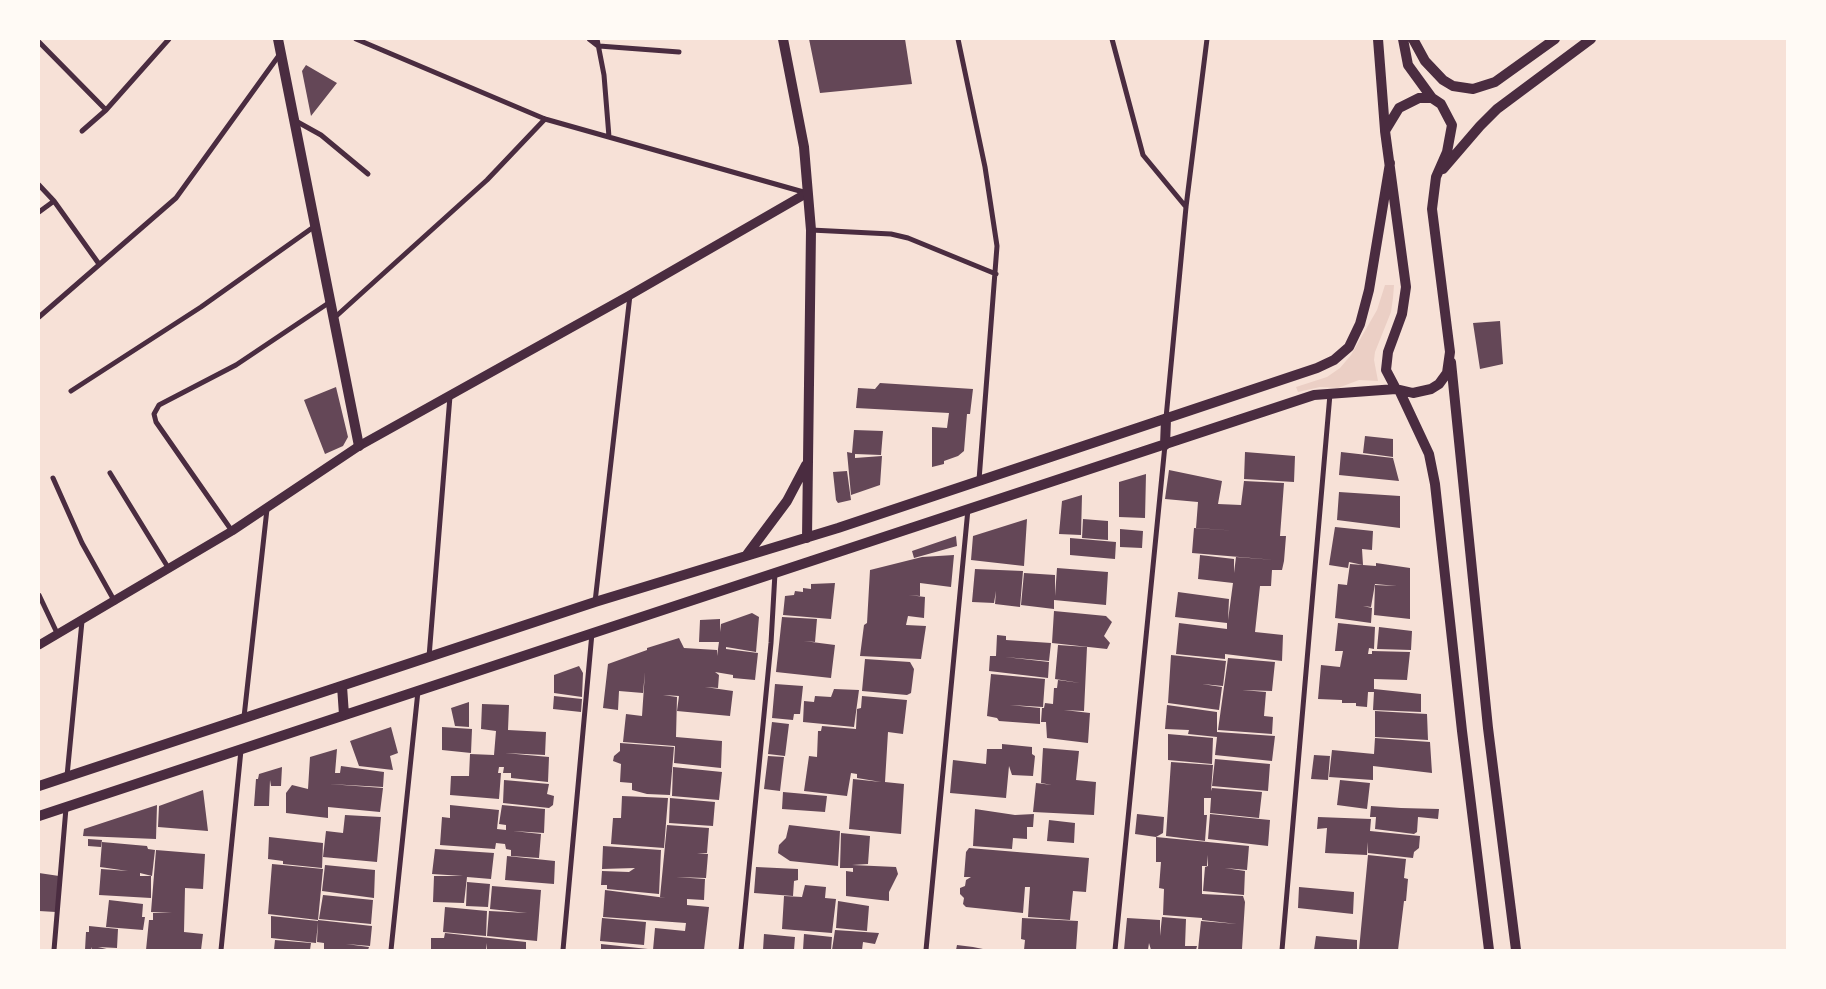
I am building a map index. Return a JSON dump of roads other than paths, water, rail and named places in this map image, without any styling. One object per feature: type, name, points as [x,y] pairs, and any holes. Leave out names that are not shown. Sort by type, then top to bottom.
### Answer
[{"type":"main road","points":[[278,39],[359,446]]},
{"type":"main road","points":[[783,39],[804,147],[811,230],[807,538]]},
{"type":"main road","points":[[1378,39],[1386,131],[1406,287],[1402,314],[1386,362],[1388,376],[1398,390],[1429,454],[1435,484],[1462,731],[1489,950]]},
{"type":"main road","points":[[1403,39],[1408,65],[1432,98],[1447,112],[1452,125],[1447,152],[1436,177],[1432,209],[1450,352],[1487,718],[1516,950]]},
{"type":"main road","points":[[1413,39],[1425,61],[1438,76],[1453,86],[1473,89],[1495,82],[1555,39]]},
{"type":"main road","points":[[1436,177],[1480,126],[1497,110],[1591,39]]},
{"type":"main road","points":[[1386,131],[1393,115],[1406,102],[1419,98],[1432,98]]},
{"type":"main road","points":[[39,786],[595,602],[807,538],[1317,368],[1334,360],[1349,347],[1360,324],[1369,290],[1390,163]]},
{"type":"main road","points":[[39,816],[1314,395],[1398,390],[1422,392],[1439,384],[1447,373],[1450,352]]},
{"type":"main road","points":[[1165,445],[1166,419]]},
{"type":"main road","points":[[746,556],[787,501],[808,462]]},
{"type":"main road","points":[[342,686],[344,715]]},
{"type":"street","points":[[82,131],[106,110],[169,39]]},
{"type":"street","points":[[356,39],[545,118],[807,193]]},
{"type":"street","points":[[589,39],[599,46],[679,52]]},
{"type":"street","points":[[598,39],[604,75],[610,137]]},
{"type":"street","points":[[958,39],[994,214],[997,246],[979,480]]},
{"type":"street","points":[[1112,39],[1142,156],[1186,207]]},
{"type":"street","points":[[1166,419],[1186,207],[1207,39]]},
{"type":"street","points":[[39,42],[106,110]]},
{"type":"street","points":[[39,317],[176,198],[281,54]]},
{"type":"street","points":[[334,319],[487,180],[545,118]]},
{"type":"street","points":[[294,120],[321,135],[368,174]]},
{"type":"street","points":[[39,185],[54,201],[99,264]]},
{"type":"street","points":[[39,646],[232,531],[359,446],[630,296],[807,193]]},
{"type":"street","points":[[39,212],[54,201]]},
{"type":"street","points":[[71,391],[201,307],[315,226]]},
{"type":"street","points":[[811,230],[891,234],[908,238],[996,274]]},
{"type":"street","points":[[595,602],[630,296]]},
{"type":"street","points":[[232,531],[156,422],[154,414],[159,405],[236,365],[330,302]]},
{"type":"street","points":[[1282,950],[1330,394]]},
{"type":"street","points":[[429,658],[450,396]]},
{"type":"street","points":[[1115,950],[1165,445]]},
{"type":"street","points":[[110,473],[169,569]]},
{"type":"street","points":[[53,478],[82,543],[114,602]]},
{"type":"street","points":[[244,717],[267,506]]},
{"type":"street","points":[[926,950],[968,509]]},
{"type":"street","points":[[740,950],[772,643],[775,573]]},
{"type":"street","points":[[39,595],[58,635]]},
{"type":"street","points":[[67,776],[82,621]]},
{"type":"street","points":[[564,950],[592,633]]},
{"type":"street","points":[[391,950],[418,691]]},
{"type":"street","points":[[221,950],[241,749]]},
{"type":"street","points":[[54,950],[66,807]]}]
